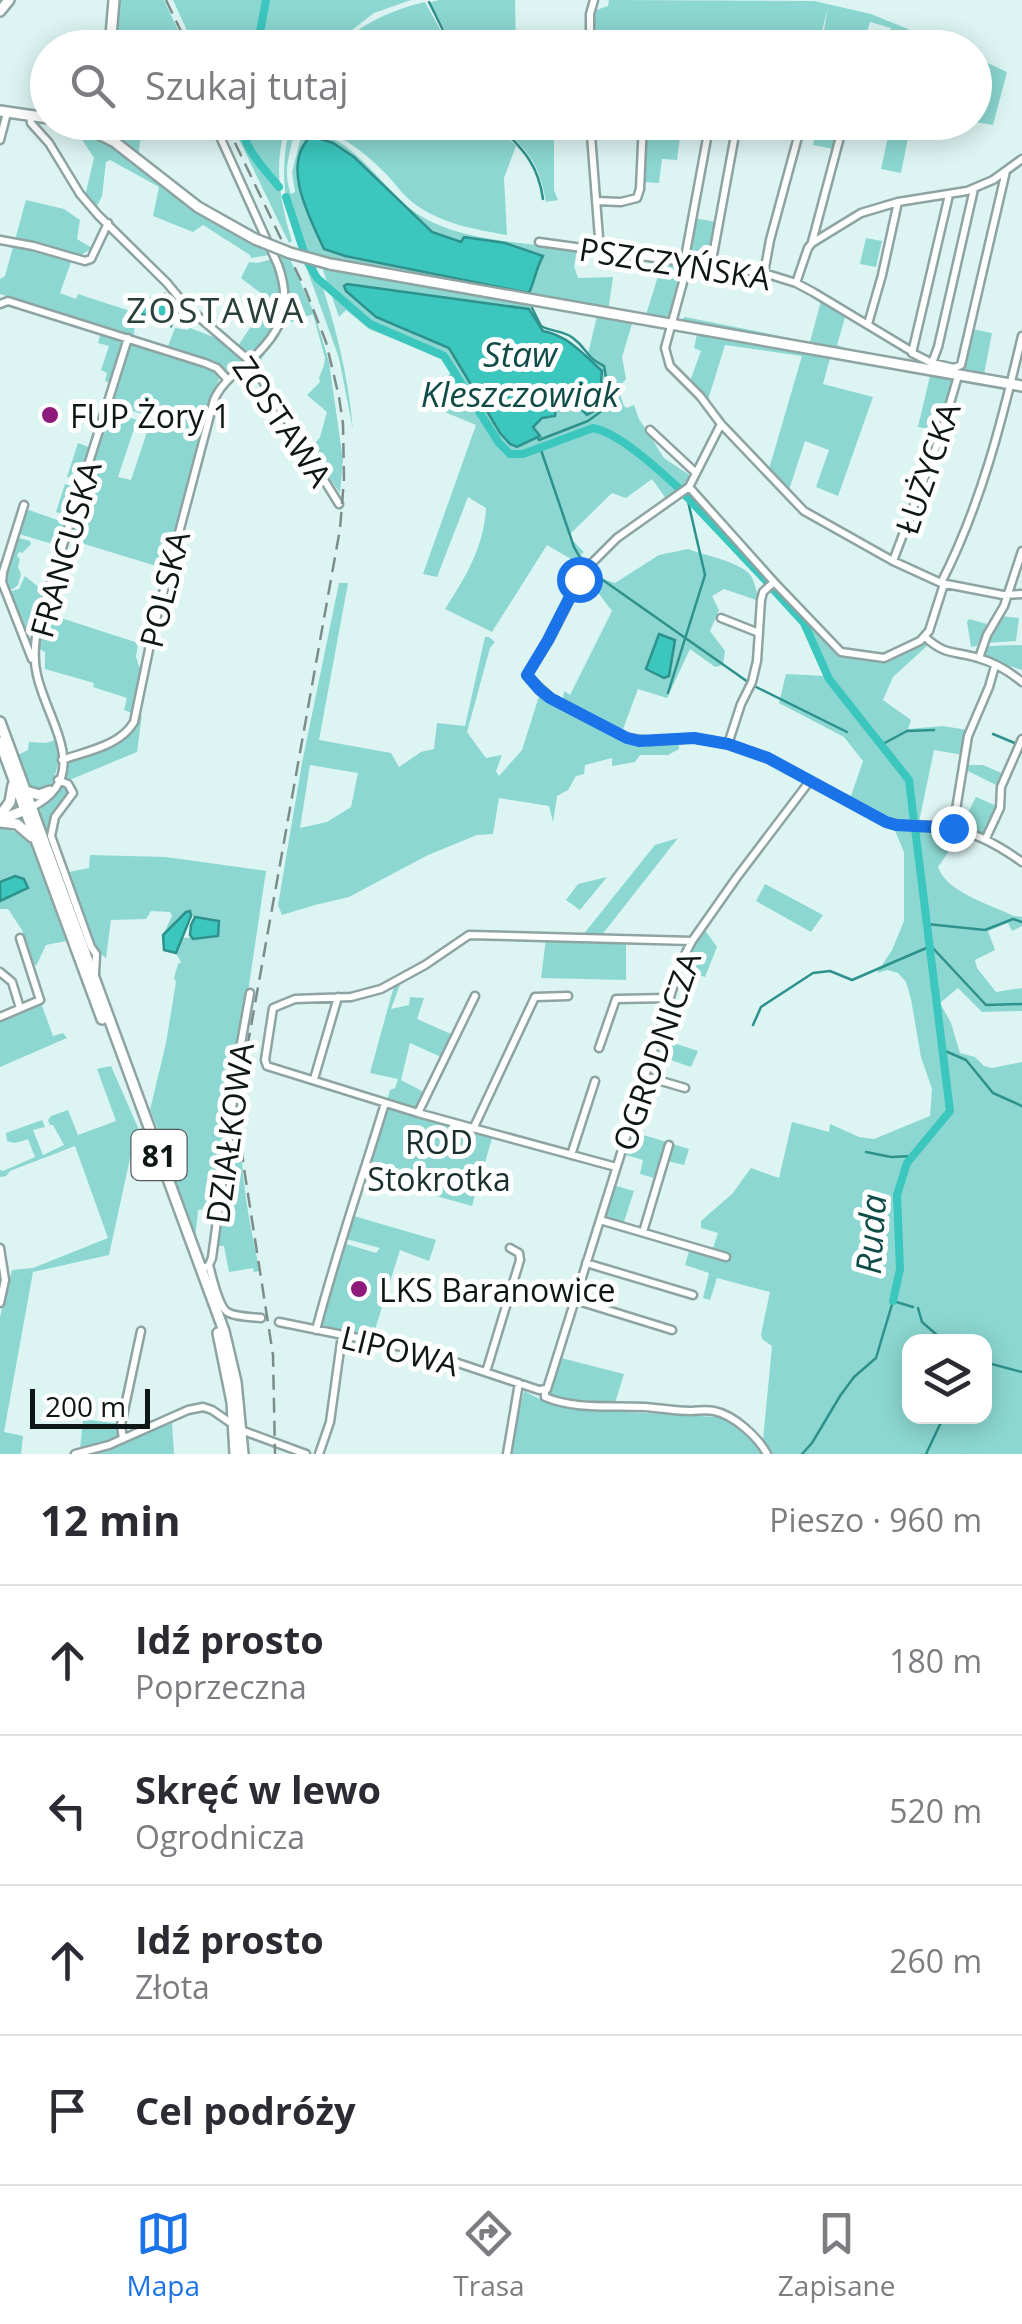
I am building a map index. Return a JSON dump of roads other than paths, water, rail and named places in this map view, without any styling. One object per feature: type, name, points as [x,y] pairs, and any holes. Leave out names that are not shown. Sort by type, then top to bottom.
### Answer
[{"type":"main road","points":[[0,11],[9,0]]},
{"type":"main road","points":[[112,30],[114,0]]},
{"type":"main road","points":[[3,112],[30,116]]},
{"type":"main road","points":[[112,140],[116,142]]},
{"type":"main road","name":"PSZCZYŃSKA","points":[[116,142],[198,207],[255,239],[330,264],[1022,386]]},
{"type":"main road","name":"81","points":[[0,722],[205,1267],[236,1382],[239,1454]]},
{"type":"main road","name":"81","points":[[0,742],[13,778],[31,807],[36,840],[218,1332],[237,1428]]},
{"type":"main road","points":[[0,817],[12,798],[13,778]]},
{"type":"main road","points":[[26,790],[39,795],[50,790]]},
{"type":"main road","points":[[0,817],[31,807]]},
{"type":"main road","points":[[0,817],[17,824],[36,840]]},
{"type":"street","points":[[590,30],[594,0]]},
{"type":"street","points":[[0,140],[3,112]]},
{"type":"street","name":"ZOSTAWA","points":[[47,140],[80,194],[186,306],[250,361],[338,504]]},
{"type":"street","name":"POLSKA","points":[[62,760],[117,740],[134,722],[152,635],[217,392],[270,341],[284,308],[284,286],[276,260],[220,140]]},
{"type":"street","points":[[591,140],[600,251]]},
{"type":"street","points":[[596,201],[636,198],[640,189],[642,140]]},
{"type":"street","points":[[707,140],[686,264],[665,348],[670,366],[804,511],[943,584],[1006,595],[1022,594]]},
{"type":"street","points":[[710,266],[735,140]]},
{"type":"street","points":[[764,274],[797,140]]},
{"type":"street","points":[[812,243],[839,140]]},
{"type":"street","points":[[796,283],[812,243],[862,214],[898,202],[974,188],[1022,160]]},
{"type":"street","name":"ŁUŻYCKA","points":[[893,561],[941,434],[961,365],[1006,171]]},
{"type":"street","points":[[932,363],[974,188]]},
{"type":"street","points":[[908,367],[949,195]]},
{"type":"street","points":[[868,324],[898,202]]},
{"type":"street","points":[[0,240],[85,261],[91,259],[108,223]]},
{"type":"street","name":"PSZCZYŃSKA","points":[[538,242],[764,274],[796,283],[912,353],[958,372]]},
{"type":"street","points":[[0,304],[8,300],[210,364],[228,380]]},
{"type":"street","points":[[689,488],[841,652],[884,658],[925,637],[993,454],[1022,336]]},
{"type":"street","name":"FRANCUSKA","points":[[31,807],[53,793],[62,760],[59,734],[35,665],[37,628],[128,338]]},
{"type":"street","points":[[721,424],[689,488],[617,538],[590,563],[527,675],[550,698],[639,741],[708,739],[728,744],[768,758],[886,822],[953,828],[986,838],[1022,862]]},
{"type":"street","points":[[650,430],[695,472]]},
{"type":"street","points":[[24,505],[2,565],[4,589],[35,665]]},
{"type":"street","points":[[979,658],[1004,606],[1022,551]]},
{"type":"street","points":[[728,744],[757,661],[763,592],[774,582]]},
{"type":"street","points":[[722,618],[759,633]]},
{"type":"street","points":[[21,631],[37,628]]},
{"type":"street","points":[[925,637],[947,653],[979,658],[1022,682]]},
{"type":"street","points":[[953,828],[968,736],[996,666]]},
{"type":"street","points":[[986,838],[1000,808],[1001,786],[1022,739]]},
{"type":"street","points":[[59,781],[68,784],[73,793],[56,817],[51,836],[91,946],[106,961],[96,965]]},
{"type":"street","name":"FRANCUSKA","points":[[31,807],[59,781]]},
{"type":"street","name":"OGRODNICZA","points":[[545,1390],[681,962],[748,862],[809,782]]},
{"type":"street","points":[[616,1167],[418,1113],[264,1064],[272,1008],[294,999],[351,997],[381,989],[425,966],[469,935],[692,941]]},
{"type":"street","points":[[0,1017],[40,1000],[20,938]]},
{"type":"street","points":[[94,979],[96,954]]},
{"type":"street","points":[[0,972],[12,982],[20,1008]]},
{"type":"street","name":"DZIAŁKOWA","points":[[205,1267],[213,1250],[250,993]]},
{"type":"street","points":[[418,1113],[475,996]]},
{"type":"street","points":[[474,1127],[536,998],[568,996]]},
{"type":"street","points":[[314,1079],[338,997]]},
{"type":"street","points":[[598,1048],[616,998],[669,998]]},
{"type":"street","points":[[644,1076],[685,1088]]},
{"type":"street","points":[[571,1154],[595,1082]]},
{"type":"street","points":[[316,1330],[385,1103]]},
{"type":"street","points":[[642,1232],[668,1145]]},
{"type":"street","points":[[600,1220],[726,1257]]},
{"type":"street","points":[[0,1248],[4,1285],[0,1303]]},
{"type":"street","points":[[486,1372],[520,1260],[519,1253],[510,1248]]},
{"type":"street","points":[[586,1264],[692,1295]]},
{"type":"street","points":[[205,1267],[225,1310],[260,1318]]},
{"type":"street","points":[[575,1300],[672,1330]]},
{"type":"street","name":"LIPOWA","points":[[279,1322],[422,1351],[519,1384]]},
{"type":"street","points":[[123,1439],[122,1426],[141,1331]]},
{"type":"street","points":[[318,1454],[330,1422],[342,1335]]},
{"type":"street","points":[[507,1454],[519,1384],[545,1390],[545,1397],[550,1400],[574,1404],[715,1411],[745,1429],[767,1454]]},
{"type":"street","points":[[74,1454],[123,1439],[188,1410],[208,1408],[237,1428],[306,1454]]},
{"type":"water","name":"Staw Kleszczowiak","points":[[308,140],[333,143],[354,157],[432,232],[461,242],[464,237],[505,243],[543,256],[529,293],[324,249],[301,192],[298,162]]},
{"type":"water","name":"Staw Kleszczowiak","points":[[347,284],[529,309],[543,331],[568,342],[602,371],[601,381],[607,395],[603,406],[587,415],[581,409],[574,411],[557,403],[555,416],[542,418],[533,427],[540,436],[517,447],[510,444],[449,348],[376,317],[346,291]]},
{"type":"water","points":[[165,294],[179,310],[171,326],[164,317],[140,313],[146,300]]},
{"type":"water","points":[[659,634],[675,640],[669,676],[664,678],[646,669]]},
{"type":"water","points":[[15,876],[24,879],[28,888],[0,901],[0,882]]},
{"type":"water","points":[[190,911],[176,953],[164,950],[163,935]]},
{"type":"water","points":[[195,917],[219,921],[218,936],[193,939],[190,935]]},
{"type":"waterway","name":"Ruda","points":[[260,30],[266,0]]},
{"type":"waterway","points":[[429,2],[443,30]]},
{"type":"waterway","name":"Ruda","points":[[246,140],[279,187]]},
{"type":"waterway","points":[[513,140],[533,165],[543,199]]},
{"type":"waterway","name":"Ruda","points":[[286,197],[307,261],[317,278],[370,324],[444,356],[510,454],[523,454],[593,428],[627,445],[682,491]]},
{"type":"waterway","points":[[532,308],[541,326],[569,335],[604,366],[611,404],[588,421],[538,438]]},
{"type":"waterway","points":[[540,447],[574,547],[584,565]]},
{"type":"waterway","name":"Ruda","points":[[685,495],[768,583]]},
{"type":"waterway","points":[[668,693],[705,575],[687,497]]},
{"type":"waterway","points":[[590,571],[748,682]]},
{"type":"waterway","name":"Ruda","points":[[772,588],[804,623],[829,679],[909,780],[914,822]]},
{"type":"waterway","points":[[754,686],[847,732]]},
{"type":"waterway","points":[[881,745],[907,731],[934,730]]},
{"type":"waterway","points":[[993,734],[1017,744]]},
{"type":"waterway","name":"Ruda","points":[[893,1301],[900,1269],[897,1195],[907,1163],[950,1111],[915,828]]},
{"type":"waterway","points":[[927,924],[985,930],[1013,919],[1022,922]]},
{"type":"waterway","points":[[753,1025],[761,1007],[813,973],[830,971],[852,980],[931,946],[986,1005],[1022,1004]]},
{"type":"waterway","points":[[943,1050],[966,1060],[993,1093],[1022,1106]]},
{"type":"waterway","points":[[866,1152],[913,1156]]},
{"type":"waterway","name":"Ruda","points":[[802,1454],[854,1377],[876,1358],[893,1301],[913,1307]]},
{"type":"waterway","points":[[918,1308],[922,1322],[936,1334]]},
{"type":"waterway","points":[[992,1364],[1022,1372]]},
{"type":"waterway","points":[[926,1454],[940,1424]]},
{"type":"railway","points":[[166,0],[180,30]]},
{"type":"railway","points":[[234,140],[306,291],[326,342],[343,424],[340,529],[243,1071],[243,1162],[273,1355],[275,1454]]},
{"type":"place","name":"FUP Żory 1","points":[[50,415]]},
{"type":"place","name":"LKS Baranowice","points":[[359,1289]]},
{"type":"district","name":"ZOSTAWA","points":[[216,309]]},
{"type":"park label","name":"ROD Stokrotka","points":[[439,1160]]}]
